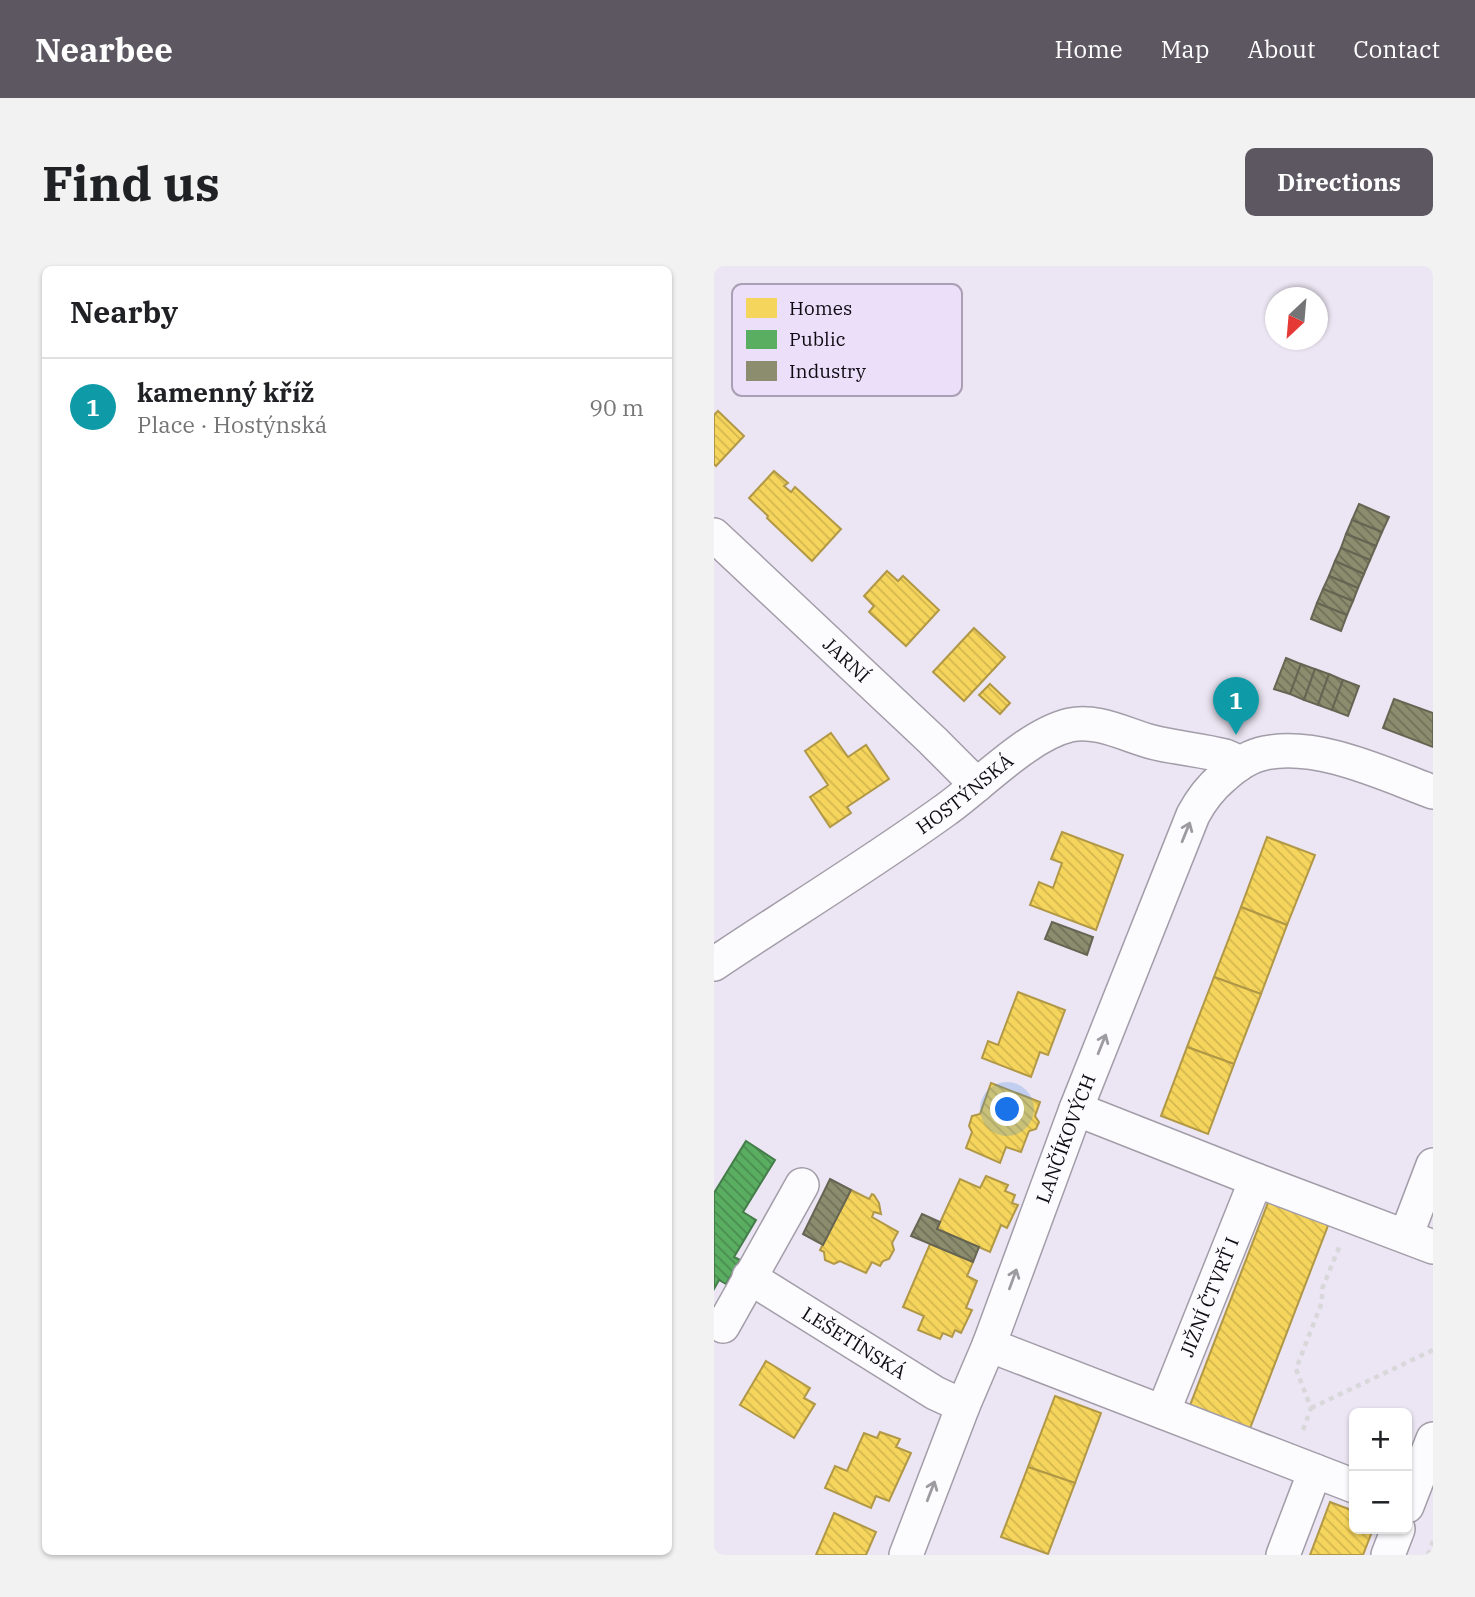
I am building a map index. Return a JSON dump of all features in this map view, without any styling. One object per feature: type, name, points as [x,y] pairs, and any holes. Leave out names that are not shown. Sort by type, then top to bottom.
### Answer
[{"type":"street","name":"JARNÍ","points":[[714,535],[977,785]]},
{"type":"street","name":"HOSTÝNSKÁ","points":[[714,964],[941,813],[1026,747],[1071,725],[1100,726],[1154,742],[1232,759],[1252,759]]},
{"type":"street","points":[[1252,759],[1288,751],[1326,755],[1433,792]]},
{"type":"street","name":"LANČÍKOVÝCH","points":[[906,1555],[989,1345],[1076,1109],[1193,815],[1206,794],[1252,759]]},
{"type":"street","points":[[1076,1109],[1420,1242],[1433,1165]]},
{"type":"street","name":"JIŽNÍ ČTVRŤ I","points":[[1163,1412],[1256,1180]]},
{"type":"street","points":[[723,1326],[802,1185]]},
{"type":"street","name":"LEŠETÍNSKÁ","points":[[750,1277],[935,1393],[963,1406]]},
{"type":"street","points":[[989,1345],[1349,1484]]},
{"type":"street","points":[[1418,1495],[1433,1439]]},
{"type":"street","points":[[1283,1555],[1315,1471]]},
{"type":"street","points":[[1388,1555],[1396,1534]]},
{"type":"path","points":[[1343,1237],[1322,1289],[1322,1302],[1296,1369],[1311,1408],[1433,1350]]},
{"type":"path","points":[[1428,1555],[1433,1541]]},
{"type":"building: Homes","points":[[718,411],[744,436],[716,466],[714,415]]},
{"type":"building: Homes","points":[[774,471],[788,483],[784,486],[791,492],[795,487],[841,529],[812,561],[749,498]]},
{"type":"building: Homes","points":[[887,571],[898,581],[903,576],[939,610],[906,646],[869,612],[874,606],[864,596]]},
{"type":"building: Homes","points":[[974,628],[1005,657],[964,701],[933,672]]},
{"type":"building: Homes","points":[[990,684],[1010,703],[1000,714],[979,695]]},
{"type":"building: Homes","points":[[831,733],[848,757],[866,745],[889,779],[847,807],[851,813],[830,827],[810,797],[828,785],[805,751]]},
{"type":"building: Homes","points":[[1062,832],[1123,855],[1096,930],[1030,905],[1039,882],[1053,888],[1062,863],[1051,859]]},
{"type":"building: Homes","points":[[1267,837],[1315,855],[1287,925],[1241,907]]},
{"type":"building: Homes","points":[[1241,907],[1287,925],[1261,994],[1214,977]]},
{"type":"building: Homes","points":[[1214,977],[1261,994],[1234,1064],[1187,1047]]},
{"type":"building: Homes","points":[[1018,992],[1065,1010],[1048,1055],[1040,1052],[1031,1077],[982,1058],[988,1041],[998,1045]]},
{"type":"building: Homes","points":[[1187,1047],[1234,1064],[1208,1134],[1161,1116]]},
{"type":"building: Homes","points":[[991,1083],[1040,1102],[1035,1116],[1039,1122],[1036,1129],[1029,1131],[1021,1152],[1006,1147],[1000,1163],[966,1148],[972,1132],[969,1126],[972,1116],[980,1114]]},
{"type":"building: Homes","points":[[986,1176],[1008,1185],[1005,1191],[1015,1195],[1012,1203],[1018,1205],[1007,1228],[1001,1225],[990,1252],[937,1229],[960,1179],[980,1188]]},
{"type":"building: Homes","points":[[851,1190],[869,1199],[874,1195],[881,1214],[874,1212],[872,1217],[898,1232],[892,1243],[894,1250],[889,1259],[883,1261],[880,1266],[872,1262],[866,1273],[840,1261],[834,1264],[825,1260],[824,1252],[820,1250]]},
{"type":"building: Homes","points":[[1269,1200],[1329,1223],[1249,1431],[1189,1408]]},
{"type":"building: Homes","points":[[930,1244],[973,1262],[967,1276],[977,1281],[966,1308],[972,1310],[961,1333],[955,1330],[952,1337],[943,1333],[940,1339],[918,1330],[924,1316],[903,1307]]},
{"type":"building: Homes","points":[[766,1361],[810,1388],[804,1398],[815,1404],[794,1438],[740,1405]]},
{"type":"building: Homes","points":[[1055,1396],[1101,1413],[1075,1483],[1028,1467]]},
{"type":"building: Homes","points":[[880,1432],[900,1439],[896,1447],[911,1453],[889,1501],[876,1496],[871,1508],[825,1488],[835,1466],[847,1471],[864,1433],[877,1438]]},
{"type":"building: Homes","points":[[1028,1467],[1075,1483],[1048,1554],[1001,1537]]},
{"type":"building: Homes","points":[[1330,1502],[1349,1509],[1349,1534],[1371,1534],[1363,1555],[1310,1555]]},
{"type":"building: Homes","points":[[834,1513],[876,1532],[866,1555],[816,1555]]},
{"type":"building: Public","points":[[746,1141],[775,1160],[743,1212],[756,1220],[734,1257],[740,1260],[726,1284],[719,1280],[714,1289],[714,1193]]},
{"type":"building: Industry","points":[[1359,504],[1389,517],[1382,532],[1352,520]]},
{"type":"building: Industry","points":[[1352,520],[1382,532],[1376,546],[1346,534]]},
{"type":"building: Industry","points":[[1346,534],[1376,546],[1370,560],[1341,548]]},
{"type":"building: Industry","points":[[1341,548],[1370,560],[1364,574],[1335,561]]},
{"type":"building: Industry","points":[[1335,561],[1364,574],[1358,588],[1329,576]]},
{"type":"building: Industry","points":[[1329,576],[1358,588],[1353,601],[1323,589]]},
{"type":"building: Industry","points":[[1323,589],[1353,601],[1347,615],[1317,603]]},
{"type":"building: Industry","points":[[1317,603],[1347,615],[1341,631],[1311,619]]},
{"type":"building: Industry","points":[[1286,658],[1301,664],[1290,694],[1274,689]]},
{"type":"building: Industry","points":[[1301,664],[1315,669],[1304,700],[1290,694]]},
{"type":"building: Industry","points":[[1315,669],[1329,674],[1318,705],[1304,700]]},
{"type":"building: Industry","points":[[1329,674],[1343,680],[1332,710],[1318,705]]},
{"type":"building: Industry","points":[[1343,680],[1359,686],[1348,716],[1332,710]]},
{"type":"building: Industry","points":[[1394,699],[1433,713],[1433,747],[1383,728]]},
{"type":"building: Industry","points":[[1052,922],[1093,937],[1087,955],[1045,939]]},
{"type":"building: Industry","points":[[830,1179],[851,1190],[823,1245],[803,1234]]},
{"type":"building: Industry","points":[[922,1214],[940,1222],[937,1229],[979,1247],[973,1262],[911,1236]]},
{"type":"place","name":"kamenný kříž","points":[[1236,735]]}]
